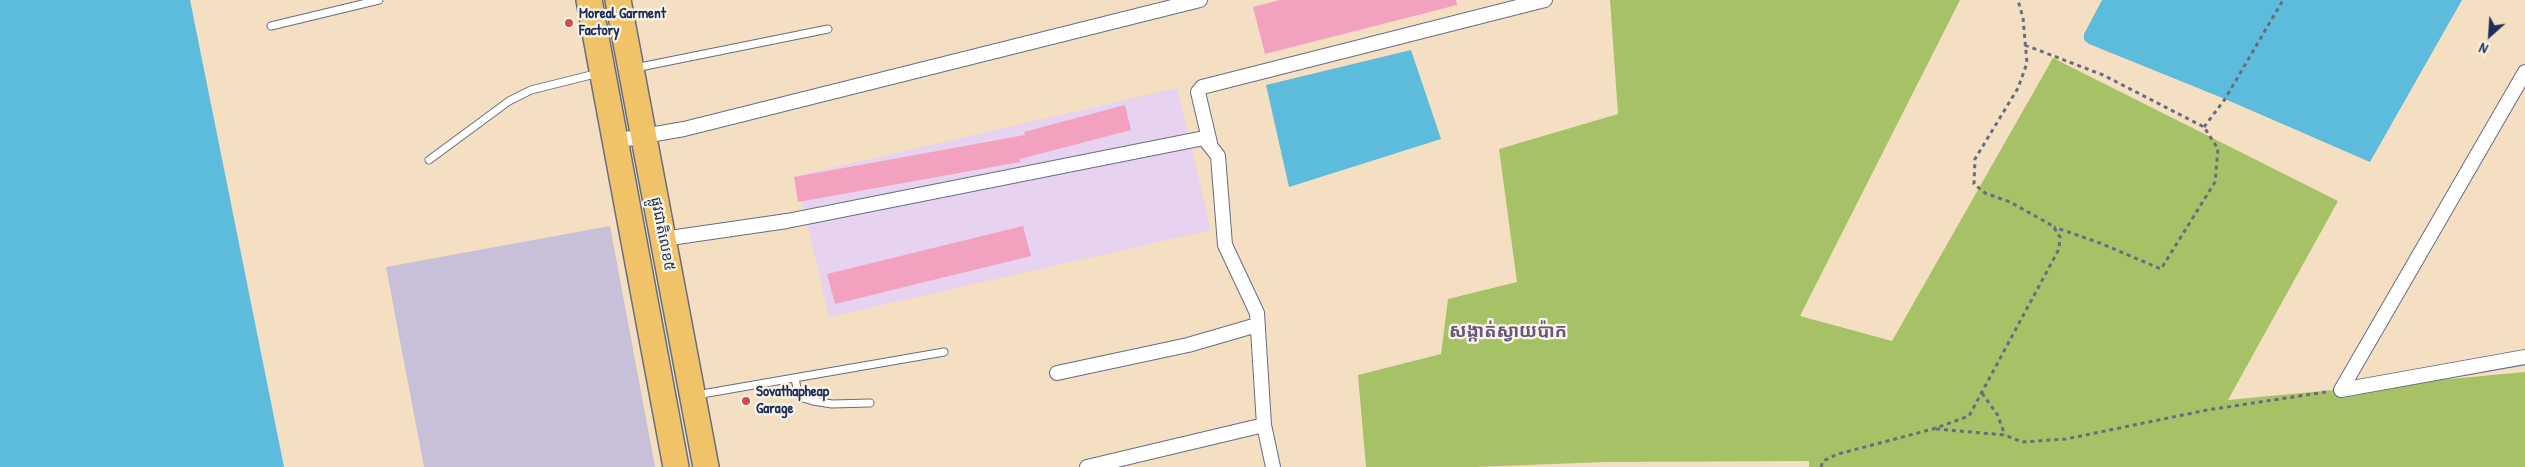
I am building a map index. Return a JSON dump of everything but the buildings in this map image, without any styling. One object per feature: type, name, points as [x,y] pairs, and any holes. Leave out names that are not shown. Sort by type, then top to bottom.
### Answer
[{"type":"highway","name":"ផ្លូវជាតិលេខ៥","points":[[589,0],[676,467]]},
{"type":"highway","name":"ផ្លូវជាតិលេខ៥","points":[[618,0],[706,467]]},
{"type":"highway","points":[[648,315],[676,310]]},
{"type":"street","points":[[616,141],[684,129],[1200,0]]},
{"type":"street","points":[[1273,467],[1264,425],[1257,313],[1225,245],[1218,156],[1210,143],[1198,92],[1202,87],[1545,0]]},
{"type":"street","points":[[2341,390],[2525,72]]},
{"type":"street","points":[[663,239],[787,222],[1194,139],[1204,138],[1210,143]]},
{"type":"street","points":[[1057,373],[1188,344],[1257,325]]},
{"type":"street","points":[[2341,390],[2525,357]]},
{"type":"street","points":[[1087,467],[1264,425]]},
{"type":"lane","points":[[271,26],[379,0]]},
{"type":"lane","points":[[631,69],[828,29]]},
{"type":"lane","points":[[428,160],[509,101],[531,90],[602,72]]},
{"type":"lane","points":[[692,396],[944,352]]},
{"type":"lane","points":[[795,379],[798,392],[803,398],[832,404],[870,403]]},
{"type":"path","points":[[2018,0],[2023,18],[2027,63],[2018,88],[1975,159],[1974,184],[1985,194],[2010,202],[2053,226],[2100,243],[2160,269],[2215,182],[2218,149],[2204,127],[2103,75],[2026,45]]},
{"type":"path","points":[[2204,127],[2225,99],[2283,0]]},
{"type":"path","points":[[1820,467],[1823,461],[1838,454],[1933,429],[1969,416],[2059,249],[2060,237],[2053,226]]},
{"type":"path","points":[[1933,429],[2005,435],[2022,442],[2066,439],[2207,410],[2341,390]]},
{"type":"path","points":[[1982,393],[1997,414],[2005,435]]},
{"type":"shaded area","points":[[1177,88],[1211,230],[829,317],[796,176]]},
{"type":"shaded area","points":[[610,226],[655,467],[424,467],[386,267]]},
{"type":"green space","points":[[1610,0],[1960,0],[1800,316],[1892,341],[2053,58],[2338,201],[2228,400],[2525,372],[2525,467],[1809,467],[1809,461],[1606,462],[1475,467],[1366,467],[1358,375],[1441,354],[1448,299],[1517,282],[1499,149],[1618,114]]},
{"type":"water","points":[[0,0],[190,0],[284,467],[0,467]]},
{"type":"water","points":[[2102,0],[2462,0],[2370,162],[2225,99],[2089,44],[2084,40],[2084,34]]},
{"type":"water","points":[[1411,50],[1441,139],[1289,187],[1266,85]]},
{"type":"place","name":"Moreal Garment Factory","points":[[569,23]]},
{"type":"place","name":"Sovathapheap Garage","points":[[746,401]]},
{"type":"district","name":"សង្កាត់ស្វាយប៉ាក","points":[[1508,332]]}]
